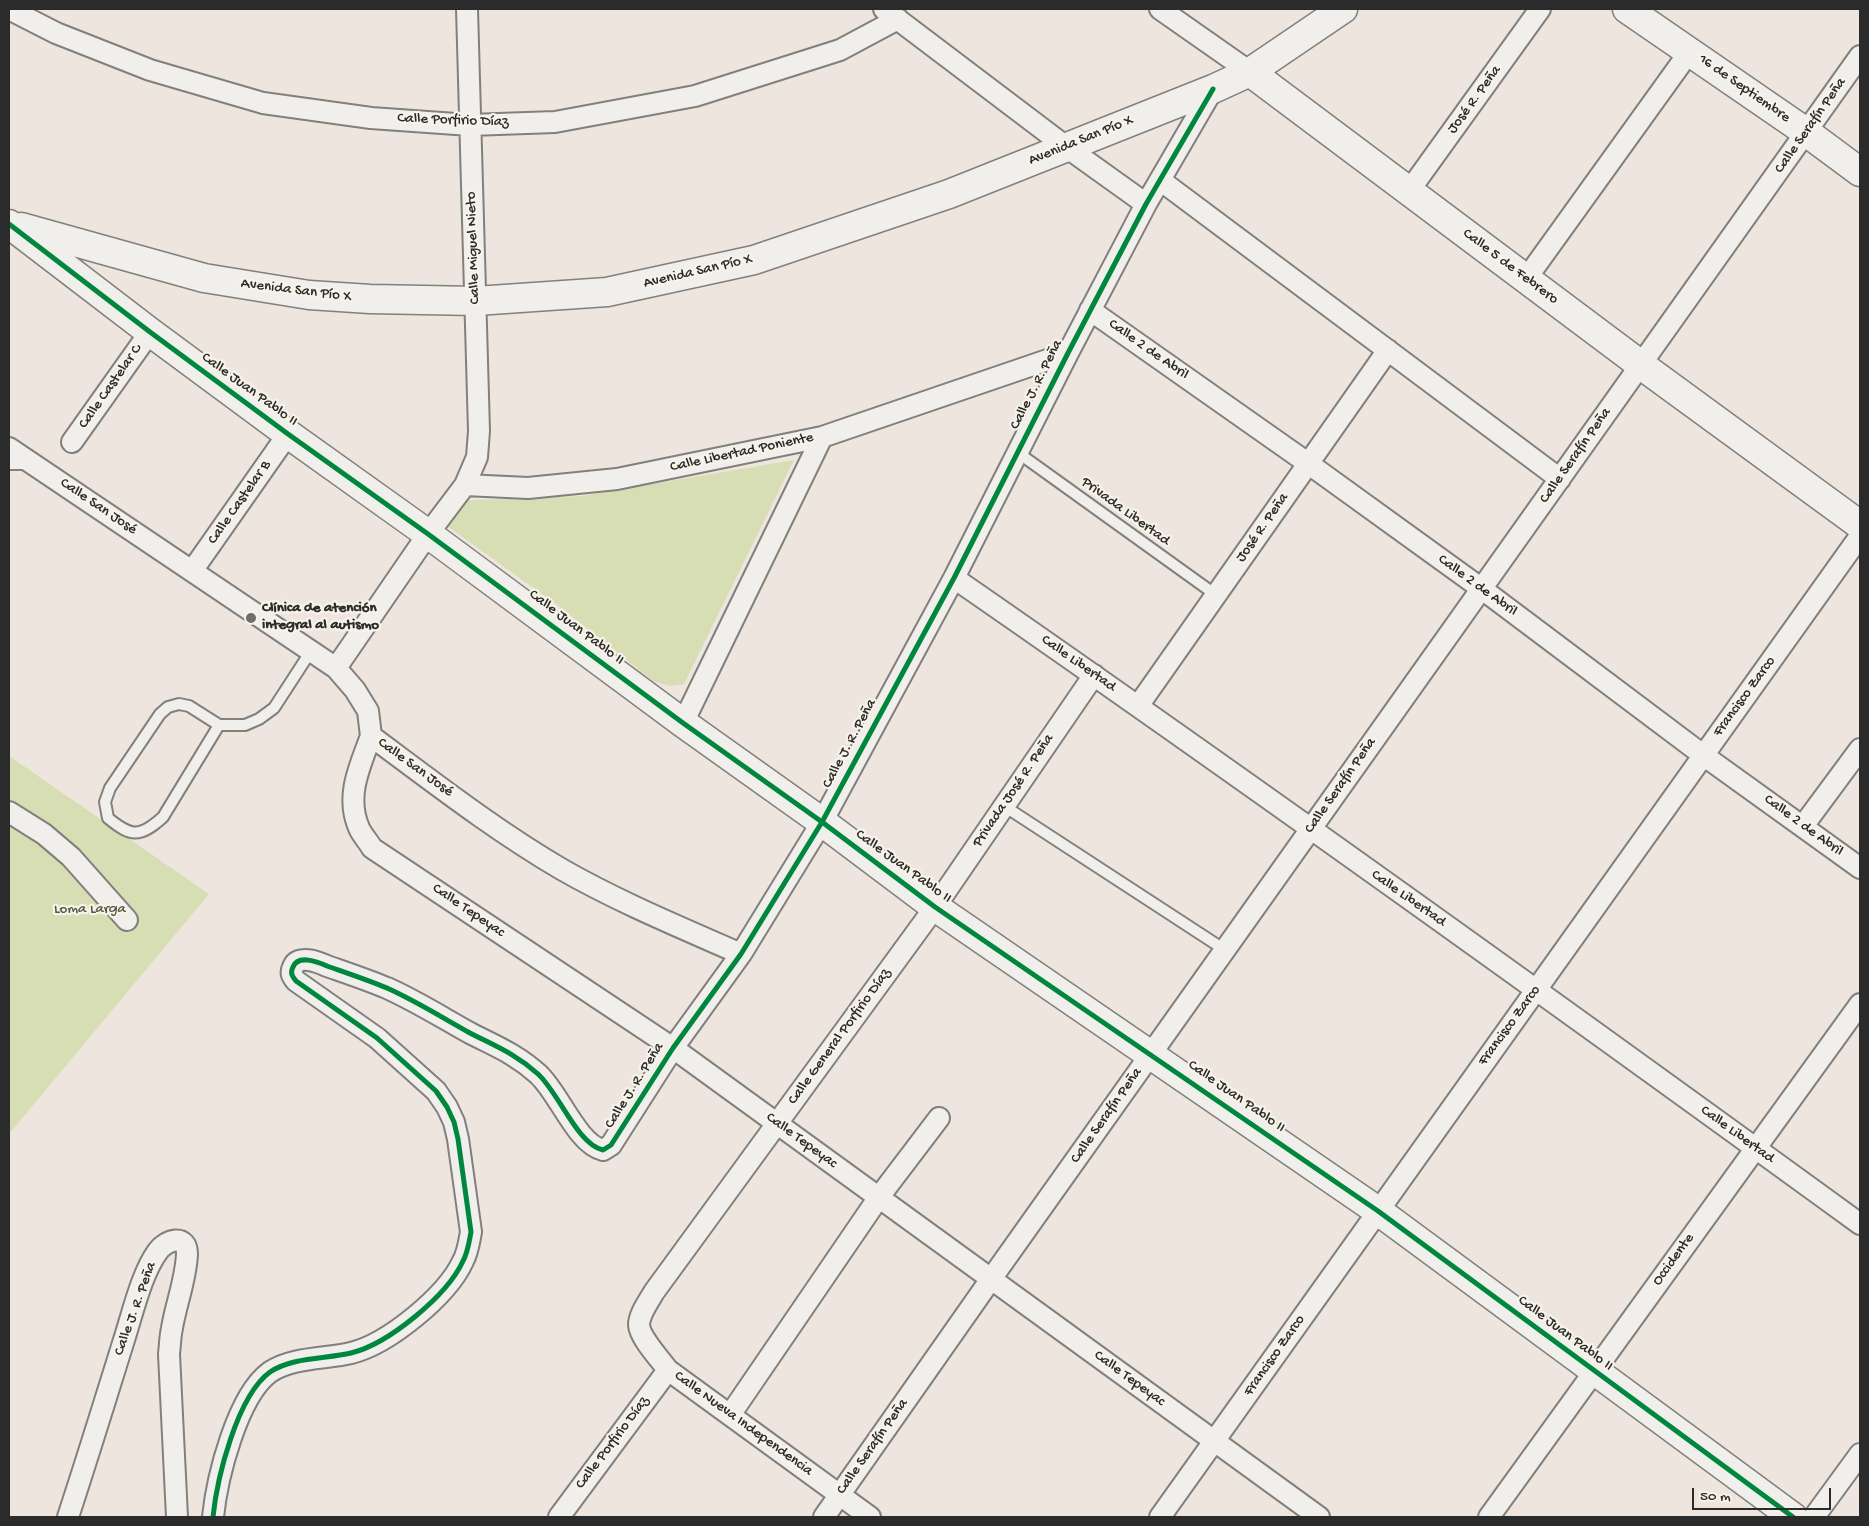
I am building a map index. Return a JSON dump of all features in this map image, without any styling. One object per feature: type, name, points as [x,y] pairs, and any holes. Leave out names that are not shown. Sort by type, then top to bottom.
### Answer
[{"type":"street","name":"Calle Porfirio Díaz","points":[[9,9],[56,33],[150,70],[263,103],[371,118],[470,125],[555,122],[695,96],[840,50],[891,14]]},
{"type":"street","name":"Calle Miguel Nieto","points":[[464,484],[477,457],[480,432],[466,9]]},
{"type":"street","name":"Calle 5 de Febrero","points":[[1160,9],[1250,72],[1640,365],[1860,525]]},
{"type":"street","name":"Avenida San Pío X","points":[[9,224],[204,278],[309,294],[370,299],[476,301],[607,292],[754,260],[949,194],[1065,146],[1213,89],[1250,72],[1343,9]]},
{"type":"street","name":"José R. Peña","points":[[1409,191],[1540,9]]},
{"type":"street","name":"16 de Septiembre","points":[[1627,9],[1806,132],[1860,172]]},
{"type":"street","points":[[891,14],[1065,146],[1146,204]]},
{"type":"street","points":[[1526,279],[1690,51]]},
{"type":"street","name":"Calle Serafín Peña","points":[[824,1517],[1310,829],[1860,56]]},
{"type":"street","name":"Calle J. R. Peña","points":[[213,1517],[215,1498],[240,1414],[260,1381],[271,1371],[281,1367],[302,1361],[352,1353],[403,1326],[442,1292],[463,1261],[469,1247],[471,1232],[458,1139],[454,1122],[447,1107],[436,1091],[377,1038],[296,980],[292,975],[294,963],[301,960],[320,963],[388,988],[519,1058],[539,1075],[554,1093],[584,1137],[592,1145],[603,1150],[611,1145],[620,1134],[673,1048],[741,954],[822,822],[954,578],[1068,352],[1146,204],[1213,89]]},
{"type":"street","points":[[1160,180],[1560,479]]},
{"type":"street","name":"Calle Juan Pablo II","points":[[9,224],[288,434],[428,534],[683,723],[822,822],[935,907],[1378,1210],[1792,1517]]},
{"type":"street","name":"Calle 2 de Abril","points":[[1090,310],[1309,464],[1482,589],[1704,755],[1860,868]]},
{"type":"street","name":"Calle Castelar C","points":[[72,442],[150,332]]},
{"type":"street","name":"José R. Peña","points":[[1138,706],[1388,350]]},
{"type":"street","name":"Calle Libertad Poniente","points":[[464,484],[528,488],[617,479],[822,437],[1068,352]]},
{"type":"street","name":"Calle Castelar B","points":[[192,571],[288,434]]},
{"type":"street","points":[[683,723],[822,437]]},
{"type":"street","name":"Calle San José","points":[[9,448],[336,668],[355,690],[368,711],[371,736],[476,813],[563,870],[651,914],[741,954]]},
{"type":"street","points":[[336,668],[464,484]]},
{"type":"street","name":"Francisco Zarco","points":[[1160,1517],[1860,536]]},
{"type":"street","name":"Calle Libertad","points":[[954,578],[1138,706],[1860,1224]]},
{"type":"street","name":"Privada José R. Peña","points":[[935,907],[1094,675]]},
{"type":"street","name":"Calle Tepeyac","points":[[371,736],[354,783],[353,807],[359,828],[372,848],[673,1048],[1318,1517]]},
{"type":"street","points":[[1803,826],[1860,749]]},
{"type":"street","points":[[9,812],[44,834],[71,856],[127,920]]},
{"type":"street","name":"Calle General Porfirio Díaz","points":[[642,1314],[654,1292],[935,907]]},
{"type":"street","name":"Occidente","points":[[1489,1517],[1860,1004]]},
{"type":"street","points":[[730,1415],[879,1197],[939,1118]]},
{"type":"street","name":"Calle J. R. Peña","points":[[68,1517],[134,1307],[148,1269],[163,1244],[171,1240],[179,1241],[185,1246],[187,1252],[169,1354],[177,1517]]},
{"type":"street","name":"Calle Nueva Independencia","points":[[642,1314],[639,1325],[643,1337],[668,1370],[870,1517]]},
{"type":"street","name":"Calle Porfirio Díaz","points":[[559,1517],[668,1370]]},
{"type":"street","points":[[1814,1517],[1860,1454]]},
{"type":"lane","name":"Privada Libertad","points":[[1017,452],[1216,595]]},
{"type":"lane","points":[[9,464],[35,464]]},
{"type":"lane","points":[[219,725],[163,817],[151,828],[137,833],[122,829],[108,818],[105,802],[110,788],[160,714],[168,707],[178,704],[189,706],[219,725],[245,725],[259,719],[274,708],[311,651]]},
{"type":"lane","points":[[1004,806],[1225,950]]},
{"type":"green space","points":[[794,460],[684,684],[669,686],[653,681],[560,607],[443,523],[452,501],[582,496]]},
{"type":"green space","name":"Loma Larga","points":[[9,756],[209,894],[9,1134]]},
{"type":"cycle path","points":[[213,1517],[219,1481],[231,1439],[248,1399],[258,1384],[270,1372],[279,1367],[299,1361],[351,1353],[366,1348],[382,1340],[415,1317],[444,1289],[455,1275],[466,1254],[471,1232],[458,1139],[454,1122],[447,1107],[436,1091],[377,1038],[296,981],[292,973],[296,963],[304,960],[314,961],[387,988],[505,1051],[530,1067],[546,1082],[577,1128],[594,1146],[603,1150],[611,1145],[673,1048],[741,954],[822,822],[954,578],[1146,204],[1213,89]]},
{"type":"cycle path","points":[[9,224],[288,434],[428,534],[683,723],[822,822],[935,907],[1378,1211],[1793,1517]]},
{"type":"place","name":"Clínica de atención integral al autismo","points":[[251,618]]}]
